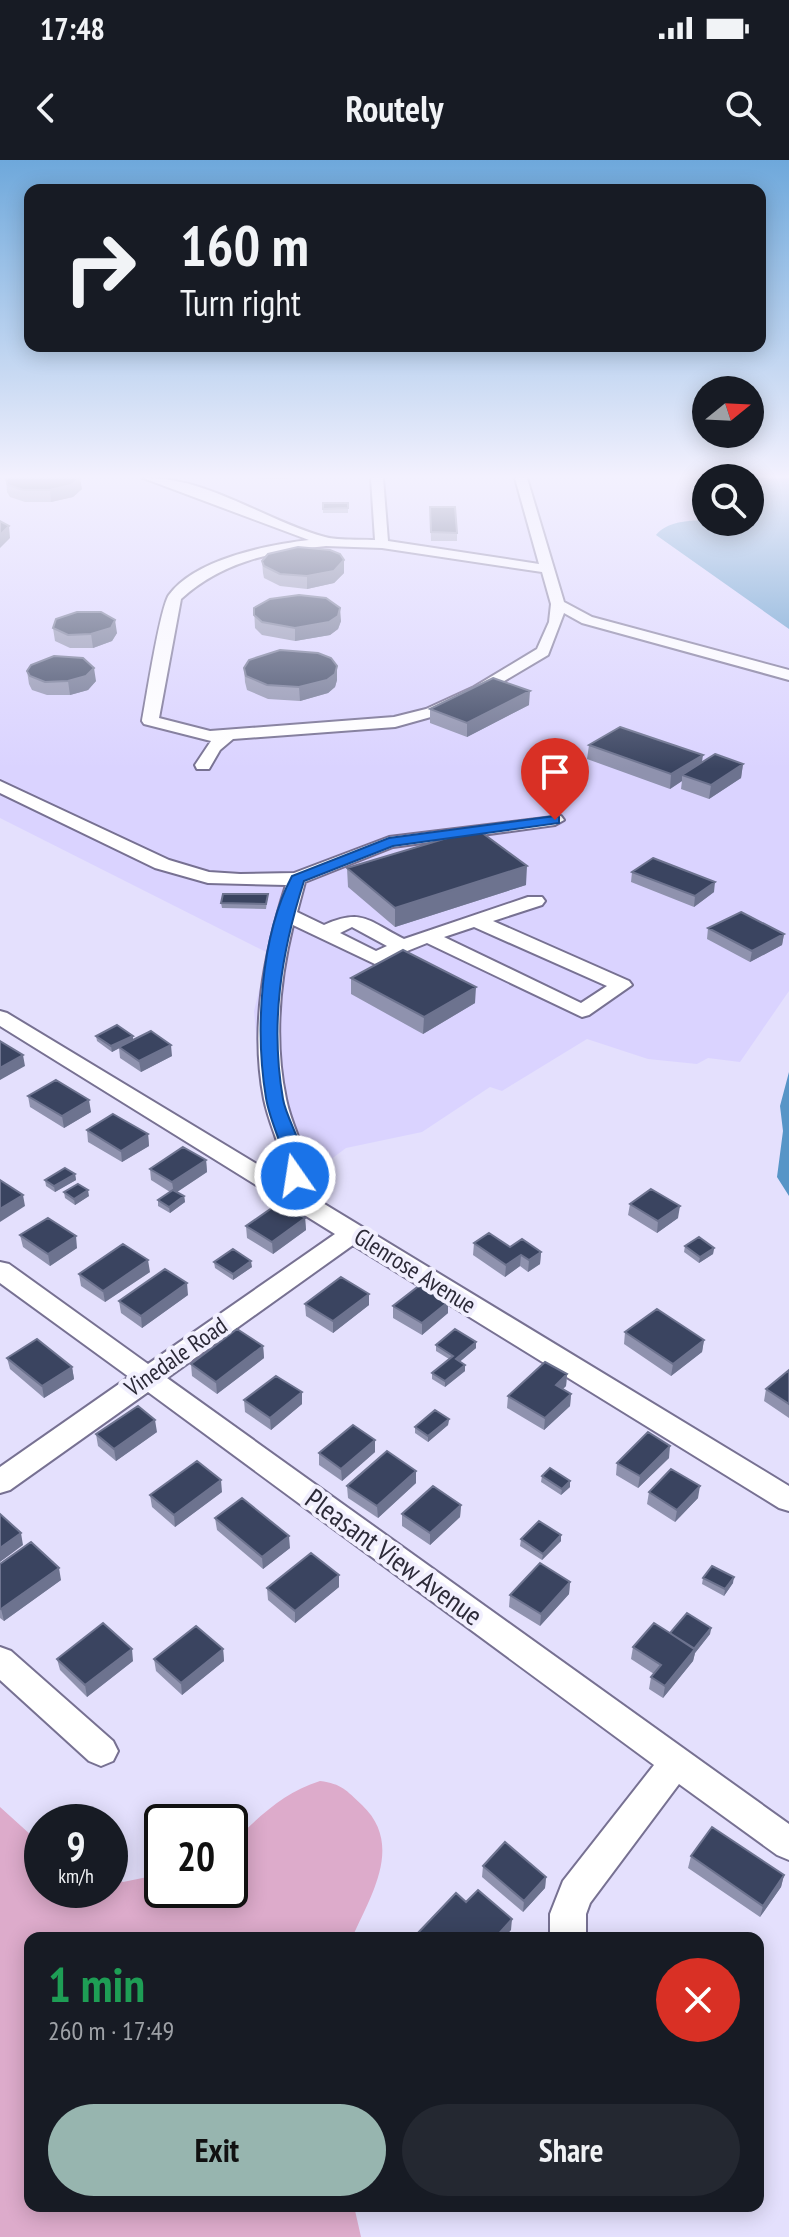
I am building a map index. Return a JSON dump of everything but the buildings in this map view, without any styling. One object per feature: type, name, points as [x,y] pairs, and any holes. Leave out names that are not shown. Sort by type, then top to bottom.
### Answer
[{"type":"street","points":[[207,575],[183,587],[174,598],[150,721],[210,736],[395,722],[432,712],[479,690],[543,652],[556,622],[558,604],[550,575]]},
{"type":"street","points":[[558,604],[587,620],[789,675]]},
{"type":"street","points":[[203,765],[214,747],[229,734]]},
{"type":"street","points":[[0,786],[184,872],[240,880],[297,879],[389,842],[555,820]]},
{"type":"street","points":[[281,1189],[293,1180],[297,1171],[275,1100],[269,1060],[272,976],[297,879]]},
{"type":"street","points":[[286,914],[375,958],[427,936],[535,901]]},
{"type":"street","points":[[427,936],[582,1011],[622,985],[474,920]]},
{"type":"street","name":"Glenrose Avenue","points":[[0,1017],[789,1500]]},
{"type":"street","name":"Vinedale Road","points":[[0,1482],[146,1376],[353,1233]]},
{"type":"street","name":"Pleasant View Avenue","points":[[0,1270],[789,1844]]},
{"type":"street","points":[[0,1660],[101,1751]]},
{"type":"street","points":[[568,1932],[568,1914],[576,1893],[676,1762]]},
{"type":"shaded area","points":[[0,575],[740,575],[789,629],[789,991],[740,1062],[708,1058],[697,1064],[648,1059],[587,1039],[502,1091],[490,1087],[422,1132],[346,1148],[326,1163],[280,1162],[261,1091],[254,1011],[268,953],[0,818]]},
{"type":"shaded area","points":[[320,1781],[339,1786],[352,1795],[374,1820],[381,1837],[380,1870],[355,1932],[24,1932],[24,2212],[355,2212],[361,2237],[0,2237],[0,1807],[24,1829],[24,1908],[128,1908],[128,1881],[144,1878],[144,1908],[248,1908],[248,1828],[294,1792]]},
{"type":"water","points":[[712,575],[789,575],[789,629]]},
{"type":"water","points":[[789,1072],[789,1196],[777,1177],[783,1131],[780,1106]]},
{"type":"route","points":[[295,1176],[295,1162],[275,1100],[269,1060],[269,1000],[281,931],[297,879],[389,842],[555,820]]}]
